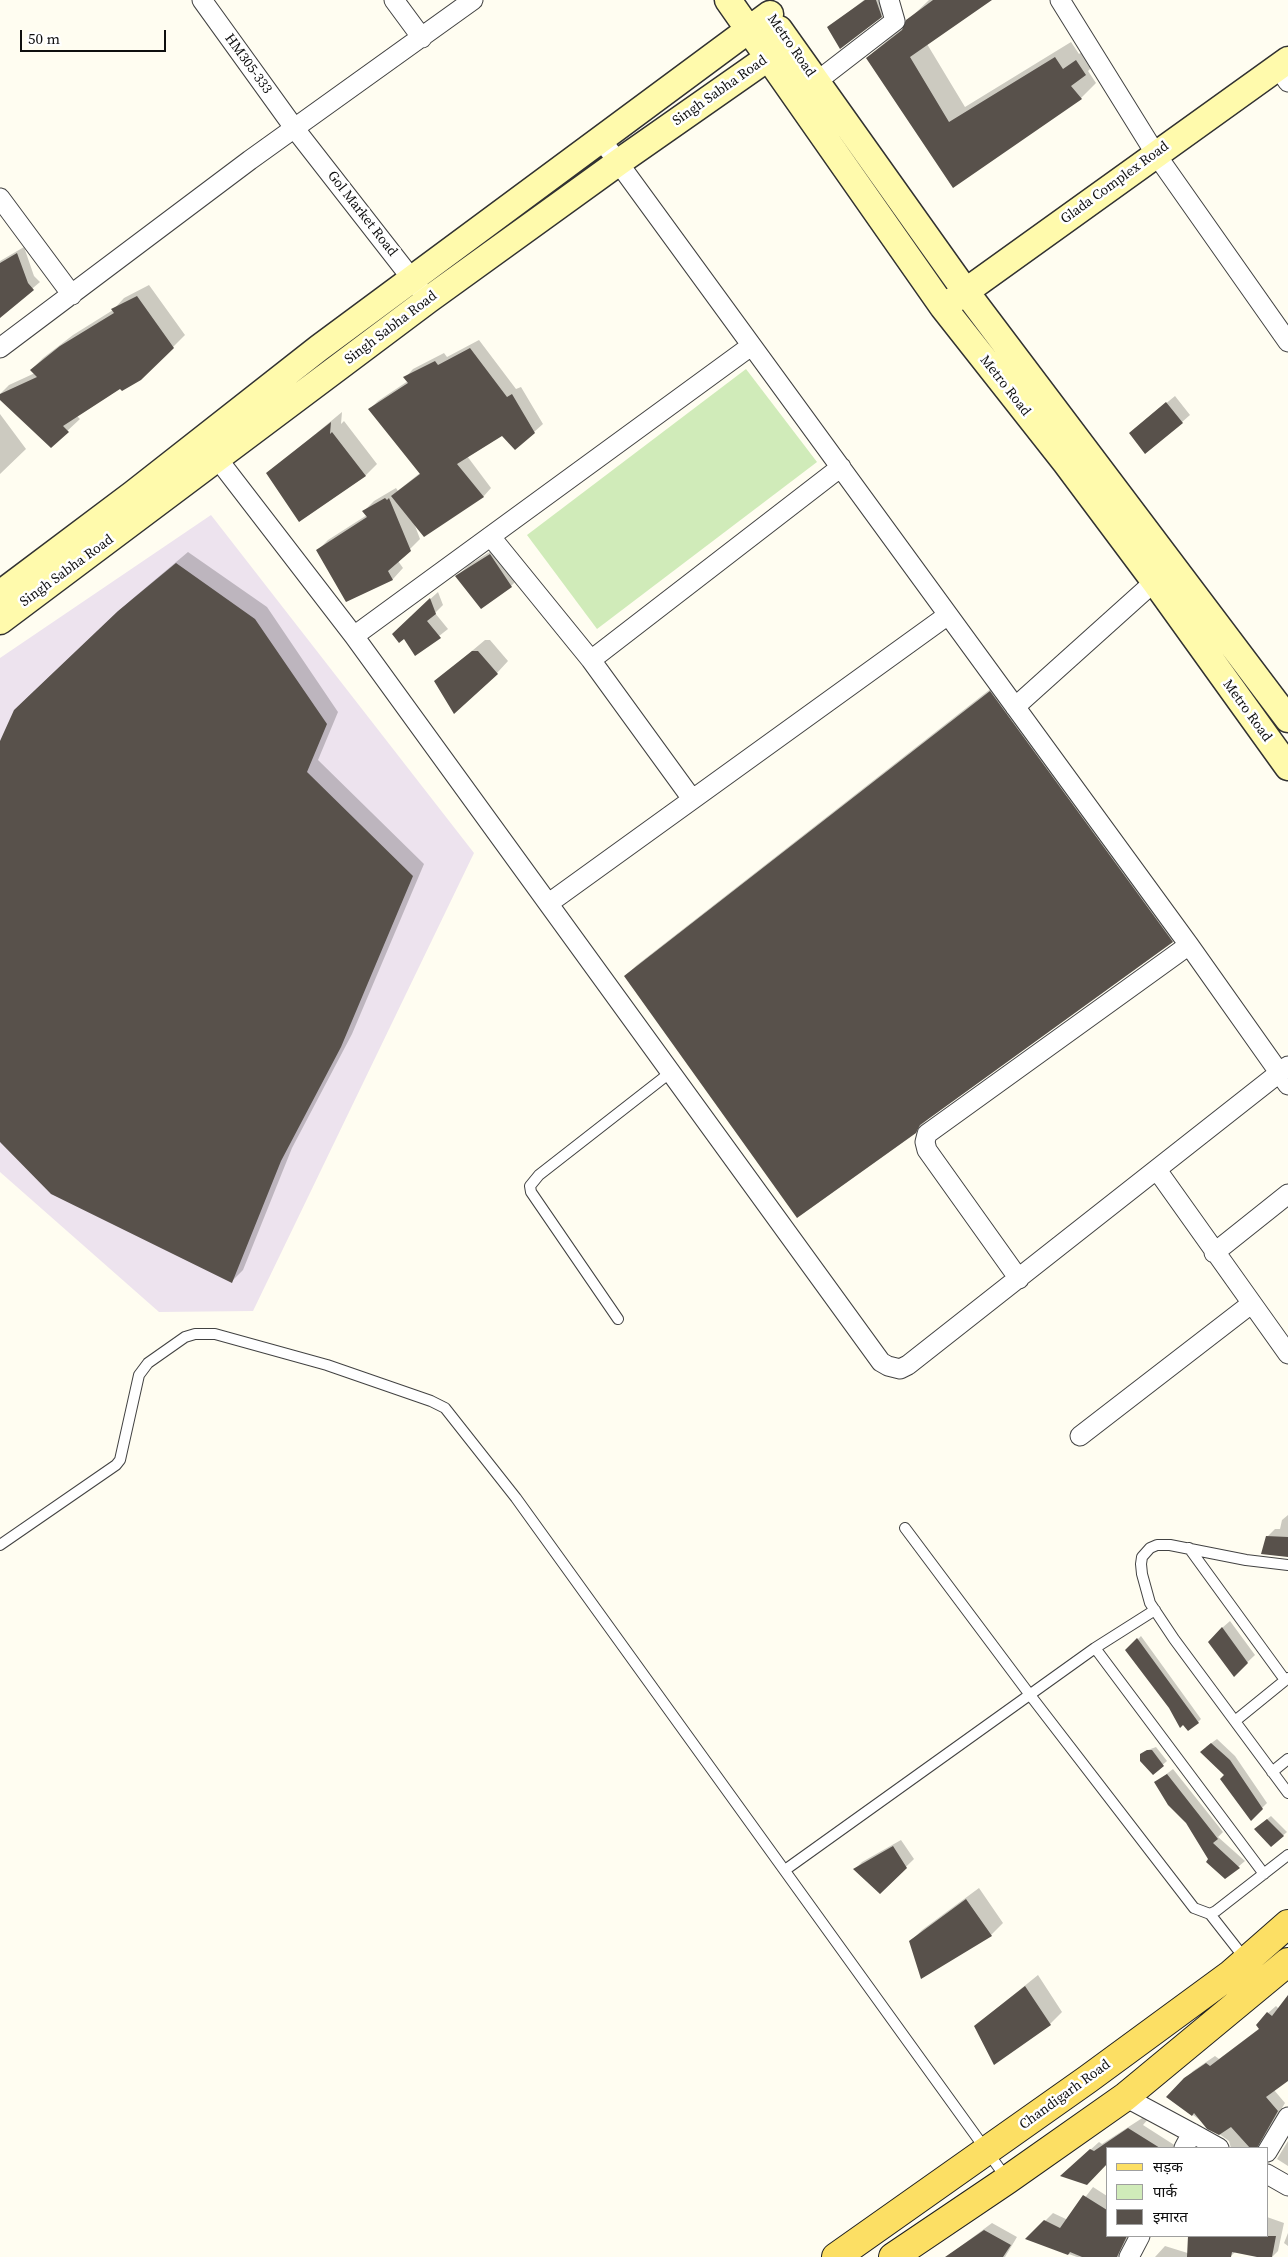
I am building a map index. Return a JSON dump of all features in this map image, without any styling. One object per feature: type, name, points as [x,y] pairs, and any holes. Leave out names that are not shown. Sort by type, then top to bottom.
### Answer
[{"type":"main road","name":"Chandigarh Road","points":[[836,2257],[1088,2079],[1246,1961],[1288,1924]]},
{"type":"main road","points":[[894,2257],[1125,2096],[1288,1962]]},
{"type":"street","name":"HM305-333","points":[[202,0],[295,129]]},
{"type":"street","points":[[394,0],[422,38]]},
{"type":"street","points":[[0,348],[295,129],[473,0]]},
{"type":"street","name":"Metro Road","points":[[728,0],[748,29],[778,50],[816,82],[1164,574],[1288,768]]},
{"type":"street","points":[[816,82],[895,21],[889,0]]},
{"type":"street","points":[[1060,0],[1156,153],[1288,342]]},
{"type":"street","name":"Metro Road","points":[[764,7],[778,50],[943,307],[1066,463],[1288,719]]},
{"type":"street","name":"Singh Sabha Road","points":[[0,621],[210,449],[319,348],[748,29],[764,7]]},
{"type":"street","name":"Singh Sabha Road","points":[[0,594],[428,300],[778,50]]},
{"type":"street","name":"Glada Complex Road","points":[[943,307],[1156,153],[1285,70]]},
{"type":"street","name":"Gol Market Road","points":[[295,129],[428,300]]},
{"type":"street","points":[[210,449],[354,636],[882,1362],[888,1366],[900,1369],[908,1365],[1157,1170],[1285,1075],[601,139]]},
{"type":"street","points":[[0,198],[72,295]]},
{"type":"street","points":[[354,636],[752,346]]},
{"type":"street","points":[[591,660],[841,467]]},
{"type":"street","points":[[491,536],[591,660],[692,799]]},
{"type":"street","points":[[1015,707],[1164,574]]},
{"type":"street","points":[[549,903],[948,615]]},
{"type":"street","points":[[1019,1279],[927,1150],[924,1142],[927,1134],[1189,945]]},
{"type":"street","points":[[1157,1170],[1214,1253],[1288,1354]]},
{"type":"street","points":[[1214,1253],[1288,1194]]},
{"type":"street","points":[[1080,1436],[1251,1304]]},
{"type":"street","points":[[1125,2096],[1188,2141],[1215,2147]]},
{"type":"street","points":[[1268,2150],[1288,2117]]},
{"type":"street","points":[[1268,2175],[1288,2186]]},
{"type":"street","points":[[1129,2257],[1139,2237]]},
{"type":"lane","points":[[618,1319],[531,1192],[530,1186],[539,1174],[671,1072]]},
{"type":"lane","points":[[0,1545],[116,1465],[120,1460],[136,1383],[142,1369],[185,1337],[194,1334],[215,1334],[327,1365],[431,1401],[450,1413],[516,1498],[1007,2180]]},
{"type":"lane","points":[[905,1528],[1030,1695],[1194,1908],[1210,1914],[1246,1961]]},
{"type":"lane","points":[[1288,1565],[1170,1544],[1157,1545],[1145,1552],[1142,1557],[1142,1574],[1150,1603],[1174,1639],[1288,1792]]},
{"type":"lane","points":[[1189,1548],[1287,1679],[1235,1721]]},
{"type":"lane","points":[[785,1870],[1095,1648],[1155,1610]]},
{"type":"lane","points":[[1095,1648],[1264,1874]]},
{"type":"lane","points":[[1272,1772],[1288,1759]]},
{"type":"lane","points":[[1210,1914],[1225,1905],[1288,1855]]},
{"type":"shaded area","points":[[211,515],[474,853],[253,1311],[159,1312],[0,1172],[0,658]]},
{"type":"green space","points":[[746,369],[817,462],[597,629],[527,535]]},
{"type":"building","points":[[865,0],[876,0],[882,17],[840,49],[827,27]]},
{"type":"building","points":[[933,0],[992,0],[910,57],[949,122],[1055,57],[1063,69],[1076,60],[1086,75],[1071,86],[1082,99],[953,188],[866,58],[902,30],[906,20]]},
{"type":"building","points":[[17,253],[28,283],[34,290],[0,318],[0,263]]},
{"type":"building","points":[[137,296],[174,348],[141,380],[122,391],[120,389],[63,426],[69,432],[51,448],[0,400],[0,394],[37,377],[30,370],[60,346],[114,313],[111,309]]},
{"type":"building","points":[[470,348],[507,397],[512,394],[535,433],[515,450],[502,436],[457,464],[484,497],[424,537],[391,496],[420,474],[368,409],[408,383],[403,377],[435,361],[438,365]]},
{"type":"building","points":[[1166,402],[1183,423],[1145,454],[1129,433]]},
{"type":"building","points":[[331,422],[330,434],[332,432],[366,476],[299,522],[266,473]]},
{"type":"building","points":[[385,498],[387,500],[389,498],[411,551],[388,571],[393,580],[346,602],[316,550],[367,517],[362,511]]},
{"type":"building","points":[[490,554],[512,587],[481,609],[455,576]]},
{"type":"building","points":[[176,563],[255,619],[327,724],[307,772],[413,876],[341,1047],[281,1161],[232,1283],[51,1194],[0,1142],[0,741],[14,710],[118,611]]},
{"type":"building","points":[[430,598],[436,614],[427,621],[441,638],[415,656],[404,639],[399,643],[392,634]]},
{"type":"building","points":[[472,651],[478,651],[498,674],[454,714],[434,681]]},
{"type":"building","points":[[990,691],[1173,942],[920,1125],[916,1133],[797,1218],[624,976]]},
{"type":"building","points":[[1266,1536],[1288,1537],[1288,1557],[1261,1554]]},
{"type":"building","points":[[1222,1627],[1248,1663],[1234,1677],[1208,1642]]},
{"type":"building","points":[[1137,1638],[1199,1723],[1188,1731],[1183,1725],[1180,1728],[1169,1708],[1125,1650]]},
{"type":"building","points":[[1211,1743],[1230,1760],[1263,1809],[1251,1821],[1220,1779],[1224,1775],[1200,1752]]},
{"type":"building","points":[[1147,1750],[1152,1750],[1164,1766],[1153,1775],[1140,1761],[1140,1754]]},
{"type":"building","points":[[1167,1774],[1218,1839],[1213,1843],[1240,1868],[1225,1879],[1206,1862],[1208,1859],[1186,1823],[1168,1805],[1154,1782]]},
{"type":"building","points":[[1267,1819],[1284,1836],[1271,1847],[1254,1829]]},
{"type":"building","points":[[893,1846],[907,1868],[880,1894],[853,1869]]},
{"type":"building","points":[[966,1899],[992,1936],[921,1979],[909,1941]]},
{"type":"building","points":[[1025,1986],[1051,2025],[994,2065],[974,2026]]},
{"type":"building","points":[[1288,1995],[1288,2081],[1266,2097],[1278,2111],[1258,2147],[1249,2147],[1231,2127],[1219,2135],[1207,2129],[1194,2113],[1192,2116],[1166,2097],[1184,2078],[1206,2063],[1210,2066],[1259,2029],[1256,2025],[1267,2012],[1272,2016]]},
{"type":"building","points":[[1128,2128],[1158,2147],[1106,2147],[1106,2165],[1087,2185],[1060,2176],[1090,2149],[1094,2151]]},
{"type":"building","points":[[1083,2195],[1106,2209],[1106,2237],[1127,2237],[1117,2257],[1082,2257],[1070,2252],[1068,2255],[1025,2239],[1044,2220],[1060,2228]]},
{"type":"building","points":[[984,2230],[1011,2245],[1003,2257],[945,2257]]},
{"type":"building","points":[[1276,2236],[1272,2257],[1257,2257],[1232,2252],[1231,2257],[1187,2257],[1188,2237]]}]
